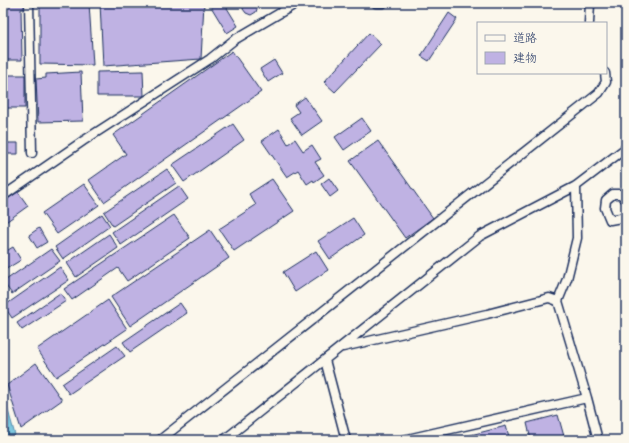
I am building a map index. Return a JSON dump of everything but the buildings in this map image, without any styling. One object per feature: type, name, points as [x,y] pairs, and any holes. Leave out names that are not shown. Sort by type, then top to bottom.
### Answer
[{"type":"street","points":[[29,3],[32,152]]},
{"type":"street","points":[[3,196],[83,141],[210,59],[234,40],[297,3]]},
{"type":"street","points":[[376,3],[383,3]]},
{"type":"street","points":[[589,22],[590,3]]},
{"type":"street","points":[[160,440],[600,93],[606,82],[605,74]]},
{"type":"street","points":[[224,440],[480,236],[576,186],[626,148]]},
{"type":"street","points":[[576,186],[577,238],[567,280],[558,301],[598,440]]},
{"type":"street","points":[[626,200],[621,194],[613,194],[606,200],[605,208],[610,220],[626,217]]},
{"type":"street","points":[[341,347],[487,314],[549,298],[558,301]]},
{"type":"street","points":[[325,360],[346,440]]},
{"type":"street","points":[[403,440],[587,398]]},
{"type":"water","points":[[3,393],[15,435],[3,440]]}]
